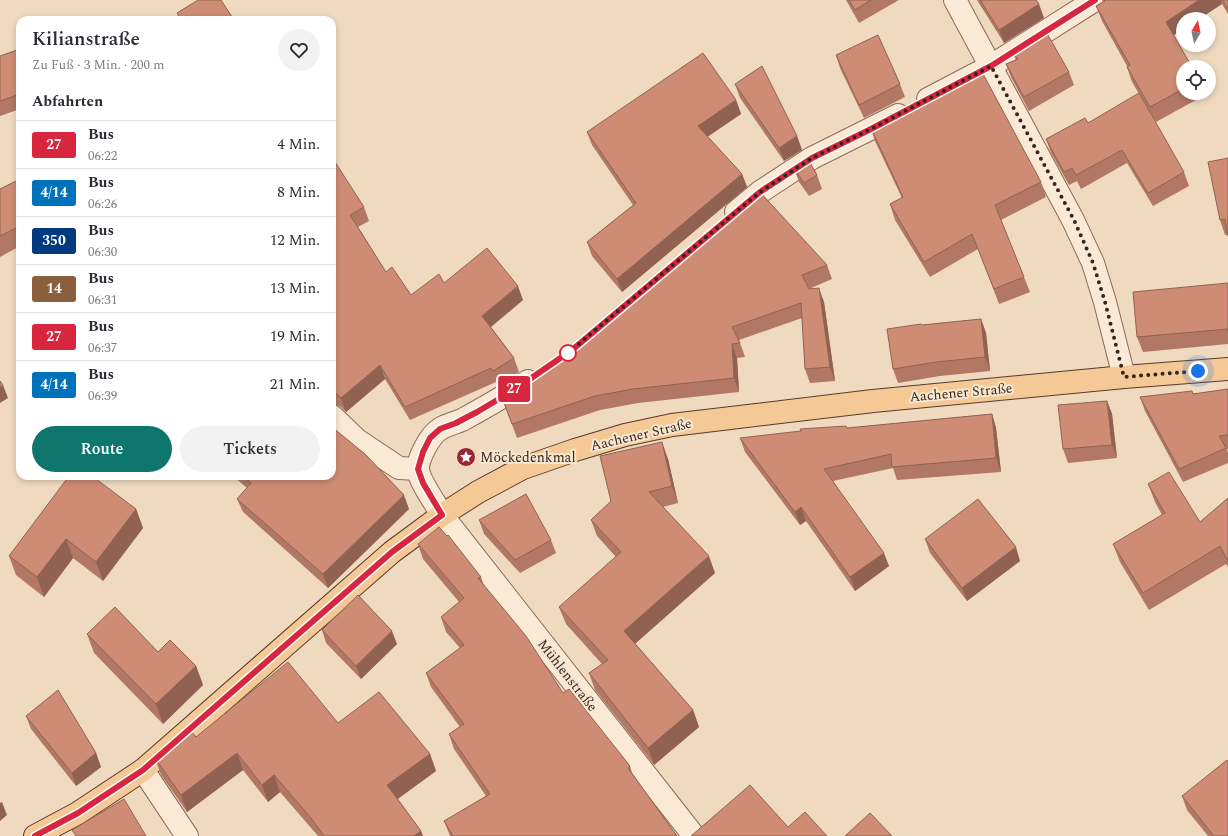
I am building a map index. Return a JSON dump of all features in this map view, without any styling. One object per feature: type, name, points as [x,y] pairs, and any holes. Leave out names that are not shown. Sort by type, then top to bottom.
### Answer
[{"type":"main road","name":"Aachener Straße","points":[[35,836],[78,813],[143,770],[392,552],[442,515],[478,492],[523,468],[574,450],[625,435],[672,425],[873,401],[1124,377],[1228,369]]},
{"type":"street","points":[[955,0],[1074,220],[1093,263],[1105,302],[1124,377]]},
{"type":"street","points":[[724,223],[760,192],[812,158],[991,66],[1095,0]]},
{"type":"street","points":[[336,420],[357,440],[399,468],[418,469],[423,452],[430,438],[440,429],[456,423],[477,412],[544,370]]},
{"type":"street","name":"Mühlenstraße","points":[[418,469],[423,483],[442,515],[694,836]]},
{"type":"street","points":[[143,770],[187,836]]},
{"type":"building","points":[[198,0],[221,0],[231,16],[179,16],[177,13]]},
{"type":"building","points":[[849,0],[871,0],[855,10]]},
{"type":"building","points":[[980,0],[1036,0],[1039,4],[999,30]]},
{"type":"building","points":[[1104,0],[1199,0],[1181,12],[1176,12],[1176,15],[1166,22],[1176,39],[1176,52],[1183,52],[1188,60],[1176,60],[1176,93],[1150,107],[1127,67],[1130,65],[1096,6],[1105,1]]},
{"type":"building","points":[[1223,0],[1228,0],[1228,10]]},
{"type":"building","points":[[1045,30],[1069,72],[1024,97],[1006,64],[1018,59],[1012,51]]},
{"type":"building","points":[[878,35],[900,84],[859,105],[836,55]]},
{"type":"building","points":[[16,50],[16,95],[0,101],[0,56]]},
{"type":"building","points":[[703,53],[736,100],[698,126],[742,174],[617,279],[587,242],[636,203],[587,132]]},
{"type":"building","points":[[762,66],[797,136],[779,148],[735,84]]},
{"type":"building","points":[[982,72],[1041,182],[995,205],[1024,277],[994,289],[972,234],[924,262],[890,204],[903,197],[870,126],[910,104]]},
{"type":"building","points":[[1139,93],[1184,172],[1148,193],[1122,150],[1076,175],[1072,168],[1064,172],[1046,139],[1085,118],[1088,123]]},
{"type":"building","points":[[1228,158],[1228,236],[1225,219],[1220,220],[1208,162]]},
{"type":"building","points":[[808,159],[817,175],[804,183],[794,168]]},
{"type":"building","points":[[336,164],[364,207],[350,215],[386,272],[392,267],[411,295],[439,274],[444,283],[487,248],[518,286],[482,316],[514,358],[493,371],[491,368],[405,407],[380,365],[341,398],[336,393]]},
{"type":"building","points":[[16,181],[16,228],[0,236],[0,189]]},
{"type":"building","points":[[759,191],[827,265],[802,275],[809,289],[819,288],[830,367],[805,369],[801,303],[732,327],[740,343],[732,344],[734,378],[633,389],[595,396],[512,424],[501,395],[576,346]]},
{"type":"building","points":[[1228,283],[1228,329],[1137,337],[1133,292]]},
{"type":"building","points":[[981,319],[985,357],[936,362],[893,369],[887,329],[921,324]]},
{"type":"building","points":[[1228,389],[1228,435],[1219,436],[1226,448],[1179,469],[1140,397],[1192,391],[1193,394]]},
{"type":"building","points":[[1107,401],[1112,445],[1063,449],[1058,405]]},
{"type":"building","points":[[992,414],[996,458],[892,467],[891,454],[824,469],[884,553],[850,577],[801,507],[795,512],[740,438],[801,431],[800,429],[846,426],[847,428]]},
{"type":"building","points":[[336,430],[365,454],[404,495],[323,574],[237,499],[251,483],[248,480],[336,480]]},
{"type":"building","points":[[662,442],[672,486],[649,492],[709,556],[624,631],[693,710],[648,748],[589,673],[608,660],[559,607],[621,552],[591,520],[611,501],[600,456]]},
{"type":"building","points":[[1169,472],[1200,522],[1228,498],[1228,561],[1220,546],[1143,593],[1113,544],[1165,513],[1148,484]]},
{"type":"building","points":[[66,480],[97,480],[136,509],[96,562],[66,539],[37,577],[9,556]]},
{"type":"building","points":[[526,494],[551,540],[515,560],[479,520]]},
{"type":"building","points":[[978,499],[1016,547],[962,588],[925,539]]},
{"type":"building","points":[[439,527],[447,536],[448,535],[481,577],[478,578],[526,636],[563,693],[569,689],[630,766],[628,768],[677,836],[453,836],[444,821],[490,794],[449,734],[464,724],[426,673],[464,645],[441,617],[464,598],[418,544]]},
{"type":"building","points":[[358,595],[392,631],[356,666],[322,630]]},
{"type":"building","points":[[115,607],[158,652],[170,640],[196,666],[156,704],[87,634]]},
{"type":"building","points":[[288,662],[338,723],[379,692],[430,754],[387,785],[421,831],[414,836],[324,836],[311,818],[274,775],[262,785],[237,753],[181,795],[155,758],[191,731],[196,737]]},
{"type":"building","points":[[58,690],[96,753],[72,773],[26,716]]},
{"type":"building","points":[[1227,760],[1228,836],[1214,836],[1182,796]]},
{"type":"building","points":[[750,785],[788,827],[805,812],[827,836],[691,836]]},
{"type":"building","points":[[124,799],[146,836],[76,836],[72,830]]},
{"type":"building","points":[[870,813],[892,836],[845,836]]},
{"type":"bus line","name":"27","points":[[35,836],[78,813],[143,770],[392,552],[442,515],[423,483],[418,469],[423,452],[430,438],[440,429],[456,423],[477,412],[514,390],[572,350],[760,192],[812,158],[991,66],[1095,0]]},
{"type":"place","name":"Möckedenkmal","points":[[466,457]]},
{"type":"route","points":[[568,353],[760,192],[812,158],[991,66],[1074,220],[1093,263],[1105,302],[1124,377],[1198,371]]}]
